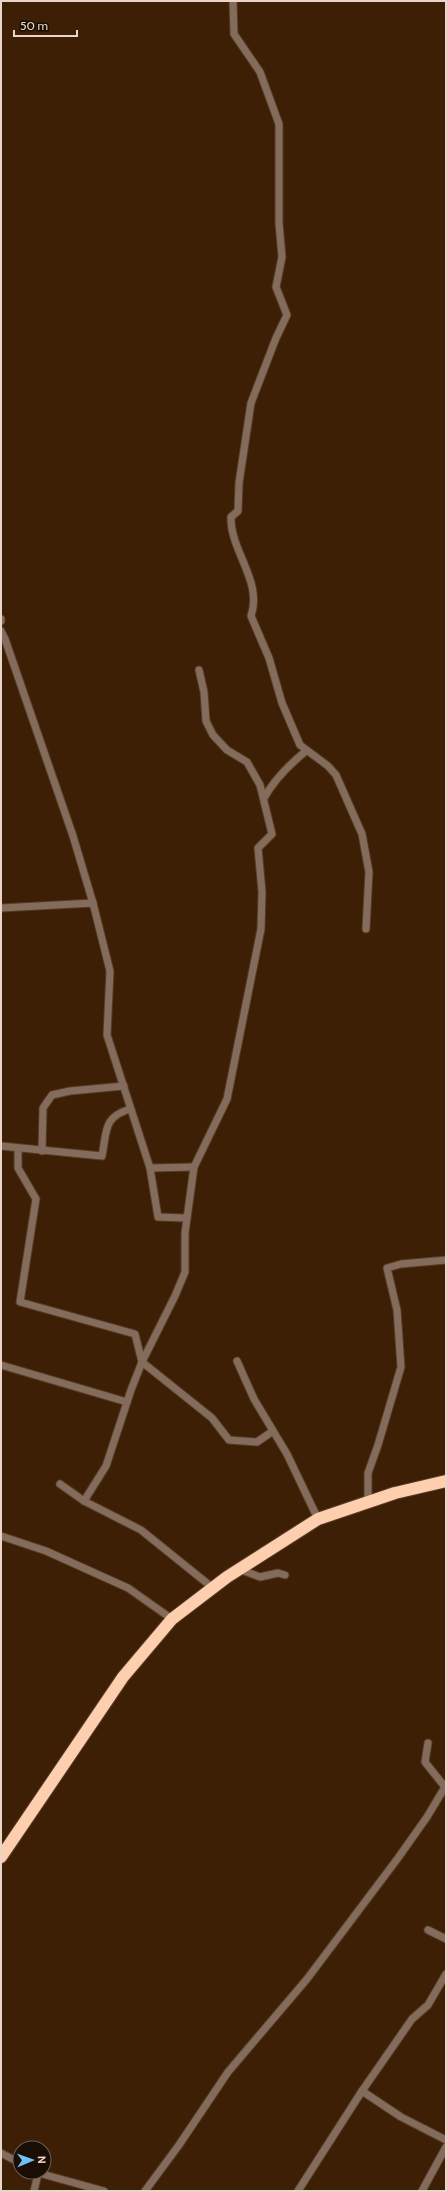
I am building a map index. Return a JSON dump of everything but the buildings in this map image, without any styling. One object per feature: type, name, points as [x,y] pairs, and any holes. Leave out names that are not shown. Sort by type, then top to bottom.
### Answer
[{"type":"highway","points":[[1,1857],[123,1677],[172,1619],[239,1569],[318,1519],[368,1502],[446,1481]]},
{"type":"street","points":[[233,1],[234,34],[260,72],[279,124],[279,223],[282,257],[276,287],[287,315],[276,338],[251,403],[239,483],[238,511],[230,517],[230,528],[252,584],[255,604],[251,616],[269,658],[282,702],[300,745],[328,766],[336,775],[362,834],[370,872],[366,929]]},
{"type":"street","points":[[1,632],[5,638],[73,836],[93,904],[110,971],[107,1035],[150,1168],[158,1217],[186,1218]]},
{"type":"street","points":[[84,1501],[106,1466],[142,1362],[175,1296],[185,1272],[186,1218],[194,1167],[227,1099],[261,929],[262,892],[258,848],[272,834],[264,798],[260,784],[247,762],[227,750],[213,734],[206,721],[204,692],[199,670]]},
{"type":"street","points":[[264,798],[275,782],[294,760],[306,751]]},
{"type":"street","points":[[1,908],[93,904]]},
{"type":"street","points":[[42,1151],[43,1108],[52,1095],[70,1091],[124,1086]]},
{"type":"street","points":[[1,1146],[18,1149],[102,1156],[108,1123],[116,1113],[130,1109]]},
{"type":"street","points":[[18,1149],[18,1168],[36,1199],[20,1302],[135,1334],[142,1362],[212,1418],[229,1440],[256,1442],[273,1431]]},
{"type":"street","points":[[150,1168],[194,1167]]},
{"type":"street","points":[[368,1502],[368,1473],[401,1368],[397,1310],[387,1268],[401,1264],[446,1260]]},
{"type":"street","points":[[237,1361],[254,1400],[287,1454],[318,1519]]},
{"type":"street","points":[[1,1365],[127,1402]]},
{"type":"street","points":[[60,1484],[84,1501],[142,1530],[212,1588]]},
{"type":"street","points":[[1,1536],[46,1551],[128,1588],[172,1619]]},
{"type":"street","points":[[239,1569],[260,1578],[278,1573],[285,1575]]},
{"type":"street","points":[[145,2191],[179,2145],[228,2072],[307,1979],[385,1876],[446,1790],[425,1762],[428,1743]]},
{"type":"street","points":[[428,1930],[446,1938]]},
{"type":"street","points":[[298,2191],[362,2090],[412,2019],[428,2005],[446,1974]]},
{"type":"street","points":[[362,2090],[401,2116],[446,2140]]},
{"type":"street","points":[[422,2191],[446,2147]]},
{"type":"street","points":[[1,2152],[12,2158]]},
{"type":"street","points":[[52,2177],[104,2191]]},
{"type":"street","points":[[34,2191],[36,2180]]}]
